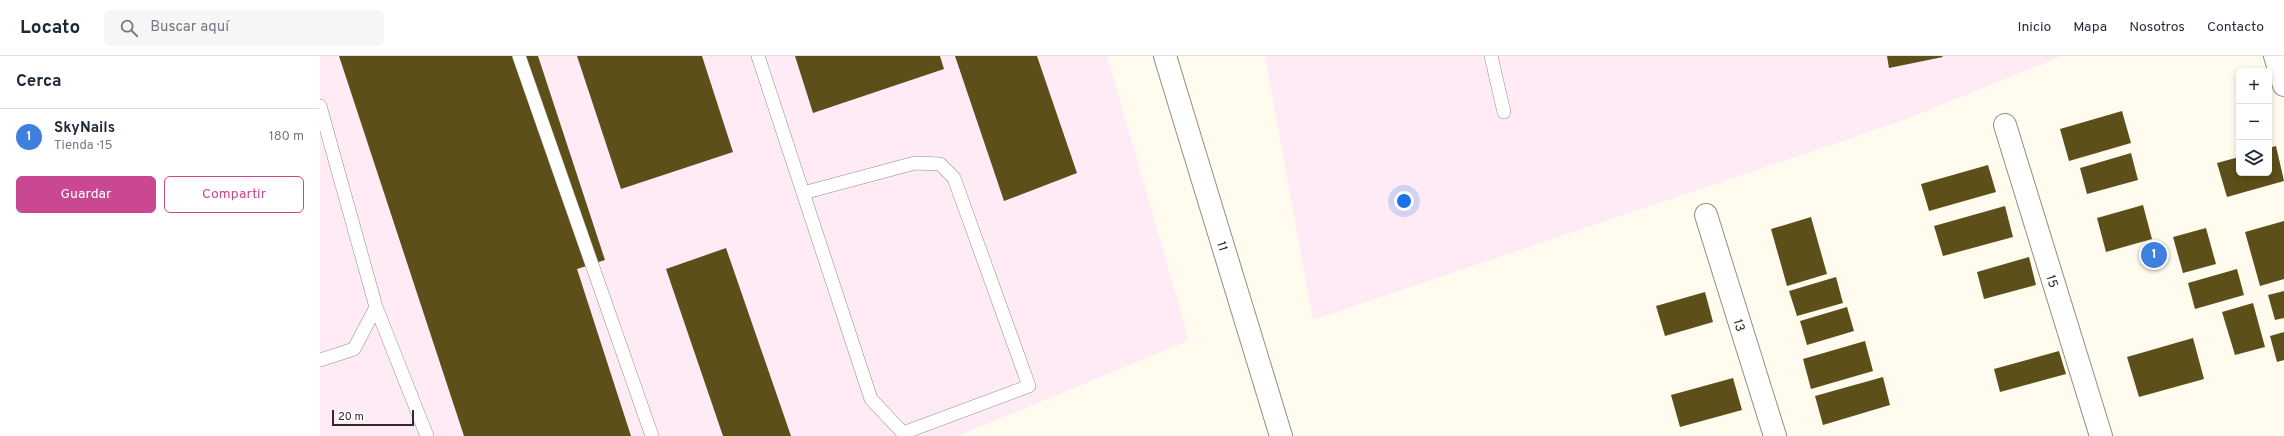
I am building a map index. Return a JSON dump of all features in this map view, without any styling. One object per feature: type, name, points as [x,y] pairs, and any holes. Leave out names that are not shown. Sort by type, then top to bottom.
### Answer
[{"type":"street","name":"11","points":[[1165,56],[1282,436]]},
{"type":"street","points":[[2275,56],[2284,85]]},
{"type":"street","name":"15","points":[[2005,125],[2101,436]]},
{"type":"street","name":"13","points":[[1706,215],[1774,436]]},
{"type":"lane","points":[[519,56],[652,436]]},
{"type":"lane","points":[[758,56],[870,399],[903,433],[1029,386],[954,178],[940,164],[915,163],[803,193]]},
{"type":"lane","points":[[1491,56],[1504,112]]},
{"type":"lane","points":[[320,106],[376,307],[427,436]]},
{"type":"lane","points":[[320,360],[354,349],[376,307]]},
{"type":"shaded area","points":[[320,56],[1107,56],[1189,340],[958,436],[320,436]]},
{"type":"shaded area","points":[[1265,56],[2062,56],[1904,120],[1313,320]]},
{"type":"building","points":[[339,56],[538,56],[605,260],[577,269],[631,436],[464,436]]},
{"type":"building","points":[[577,56],[702,56],[733,152],[621,189]]},
{"type":"building","points":[[795,56],[940,56],[944,69],[813,113]]},
{"type":"building","points":[[955,56],[1037,56],[1077,173],[1004,201]]},
{"type":"building","points":[[1887,56],[1942,56],[1943,57],[1889,68]]},
{"type":"building","points":[[2122,111],[2131,143],[2069,161],[2060,129]]},
{"type":"building","points":[[2276,146],[2284,181],[2227,197],[2217,163],[2236,158],[2236,176],[2272,176],[2272,147]]},
{"type":"building","points":[[2131,153],[2138,180],[2087,194],[2080,168]]},
{"type":"building","points":[[1988,165],[1996,192],[1929,211],[1921,184]]},
{"type":"building","points":[[2143,205],[2152,239],[2106,252],[2097,218]]},
{"type":"building","points":[[2005,206],[2013,237],[1943,256],[1934,226]]},
{"type":"building","points":[[1811,217],[1827,274],[1787,286],[1771,229]]},
{"type":"building","points":[[2284,221],[2284,279],[2260,286],[2245,232]]},
{"type":"building","points":[[2206,228],[2216,264],[2183,273],[2173,237]]},
{"type":"building","points":[[726,248],[791,436],[723,436],[666,269]]},
{"type":"building","points":[[2029,257],[2036,285],[1984,299],[1977,272]]},
{"type":"building","points":[[2237,269],[2244,295],[2195,309],[2188,283]]},
{"type":"building","points":[[1836,277],[1843,303],[1797,316],[1789,291]]},
{"type":"building","points":[[2284,291],[2284,318],[2275,320],[2268,295]]},
{"type":"building","points":[[1705,292],[1713,322],[1665,336],[1656,306]]},
{"type":"building","points":[[2253,303],[2265,347],[2235,355],[2222,312]]},
{"type":"building","points":[[1847,307],[1854,331],[1807,345],[1800,321]]},
{"type":"building","points":[[2284,332],[2284,360],[2277,362],[2270,336]]},
{"type":"building","points":[[2193,338],[2204,379],[2139,397],[2127,357]]},
{"type":"building","points":[[1865,341],[1873,371],[1811,389],[1803,359]]},
{"type":"building","points":[[2059,351],[2066,374],[2000,392],[1994,369]]},
{"type":"building","points":[[1883,377],[1890,405],[1823,425],[1815,396]]},
{"type":"building","points":[[1733,378],[1742,410],[1680,427],[1671,395]]},
{"type":"place","name":"SkyNails","points":[[2154,255]]}]
